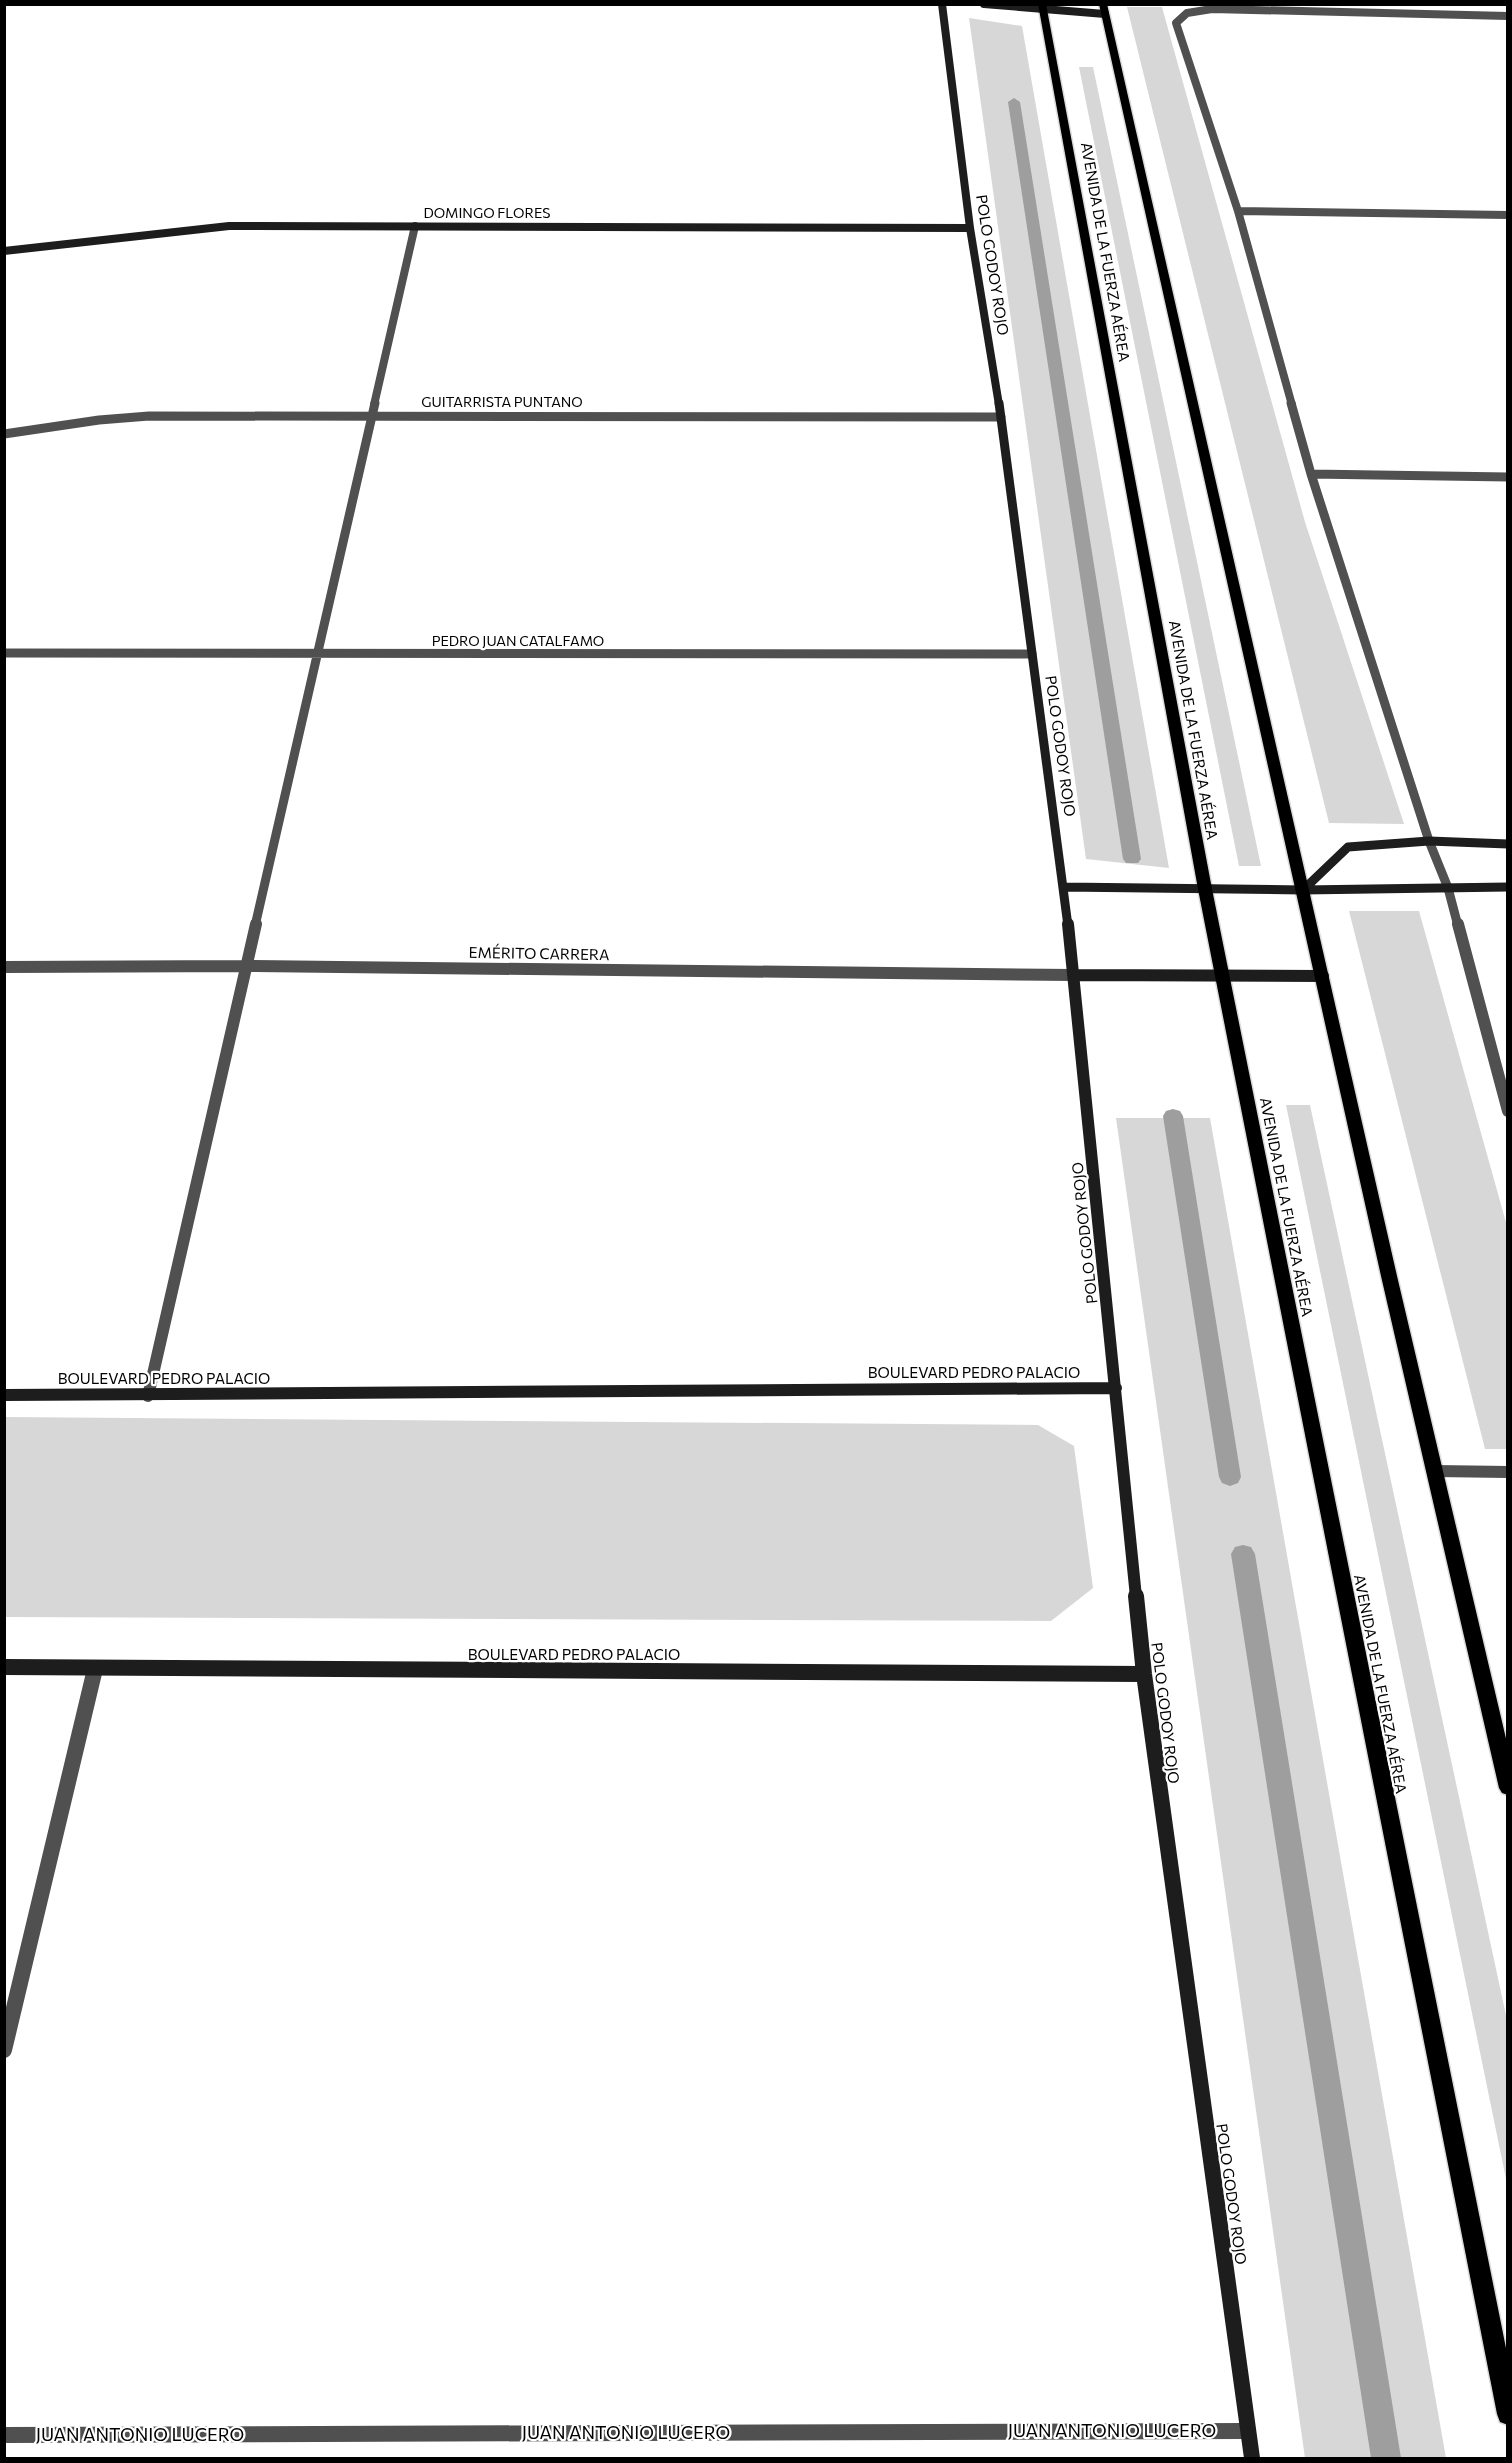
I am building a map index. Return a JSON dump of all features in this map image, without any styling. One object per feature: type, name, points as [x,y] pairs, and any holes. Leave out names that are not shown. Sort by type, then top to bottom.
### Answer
[{"type":"main road","name":"AVENIDA DE LA FUERZA AÉREA","points":[[1043,7],[1205,889],[1508,2414]]},
{"type":"main road","points":[[1104,9],[1389,1276],[1508,1788]]},
{"type":"street","name":"POLO GODOY ROJO","points":[[942,4],[970,228],[1001,417],[1064,887],[1144,1674],[1252,2458]]},
{"type":"street","points":[[984,4],[1104,9]]},
{"type":"street","points":[[1508,16],[1212,9],[1187,13],[1176,23],[1238,211],[1311,474],[1429,841],[1448,888],[1508,1111]]},
{"type":"street","points":[[1238,211],[1508,216]]},
{"type":"street","name":"DOMINGO FLORES","points":[[4,251],[229,226],[970,228]]},
{"type":"street","points":[[148,1396],[415,226]]},
{"type":"street","name":"GUITARRISTA PUNTANO","points":[[4,434],[99,420],[149,416],[1001,417]]},
{"type":"street","points":[[1311,474],[1508,477]]},
{"type":"street","name":"PEDRO JUAN CATALFAMO","points":[[4,653],[1032,654]]},
{"type":"street","points":[[1303,890],[1348,847],[1429,841],[1508,844]]},
{"type":"street","points":[[1064,887],[1303,890],[1508,887]]},
{"type":"street","name":"EMÉRITO CARRERA","points":[[4,966],[245,966],[1073,975]]},
{"type":"street","points":[[1073,975],[1323,976]]},
{"type":"street","name":"BOULEVARD PEDRO PALACIO","points":[[4,1395],[148,1396],[1116,1388]]},
{"type":"street","points":[[1435,1471],[1508,1472]]},
{"type":"street","name":"BOULEVARD PEDRO PALACIO","points":[[4,1667],[1144,1674]]},
{"type":"street","points":[[4,2050],[95,1669]]},
{"type":"street","name":"JUAN ANTONIO LUCERO","points":[[4,2435],[1248,2431]]},
{"type":"shaded area","points":[[1127,7],[1162,7],[1305,522],[1404,824],[1329,823]]},
{"type":"shaded area","points":[[969,18],[1022,26],[1169,868],[1086,859]]},
{"type":"shaded area","points":[[1079,67],[1093,67],[1261,866],[1239,866]]},
{"type":"shaded area","points":[[1349,911],[1419,911],[1507,1226],[1507,1449],[1485,1449]]},
{"type":"shaded area","points":[[1286,1105],[1310,1105],[1507,2020],[1507,2184]]},
{"type":"shaded area","points":[[1116,1118],[1210,1118],[1446,2458],[1305,2458]]},
{"type":"shaded area","points":[[5,1417],[1038,1425],[1074,1446],[1093,1588],[1051,1621],[5,1617]]},
{"type":"waterway","points":[[1014,102],[1132,859]]},
{"type":"waterway","points":[[1173,1116],[1230,1477]]},
{"type":"waterway","points":[[1243,1554],[1386,2458]]}]
